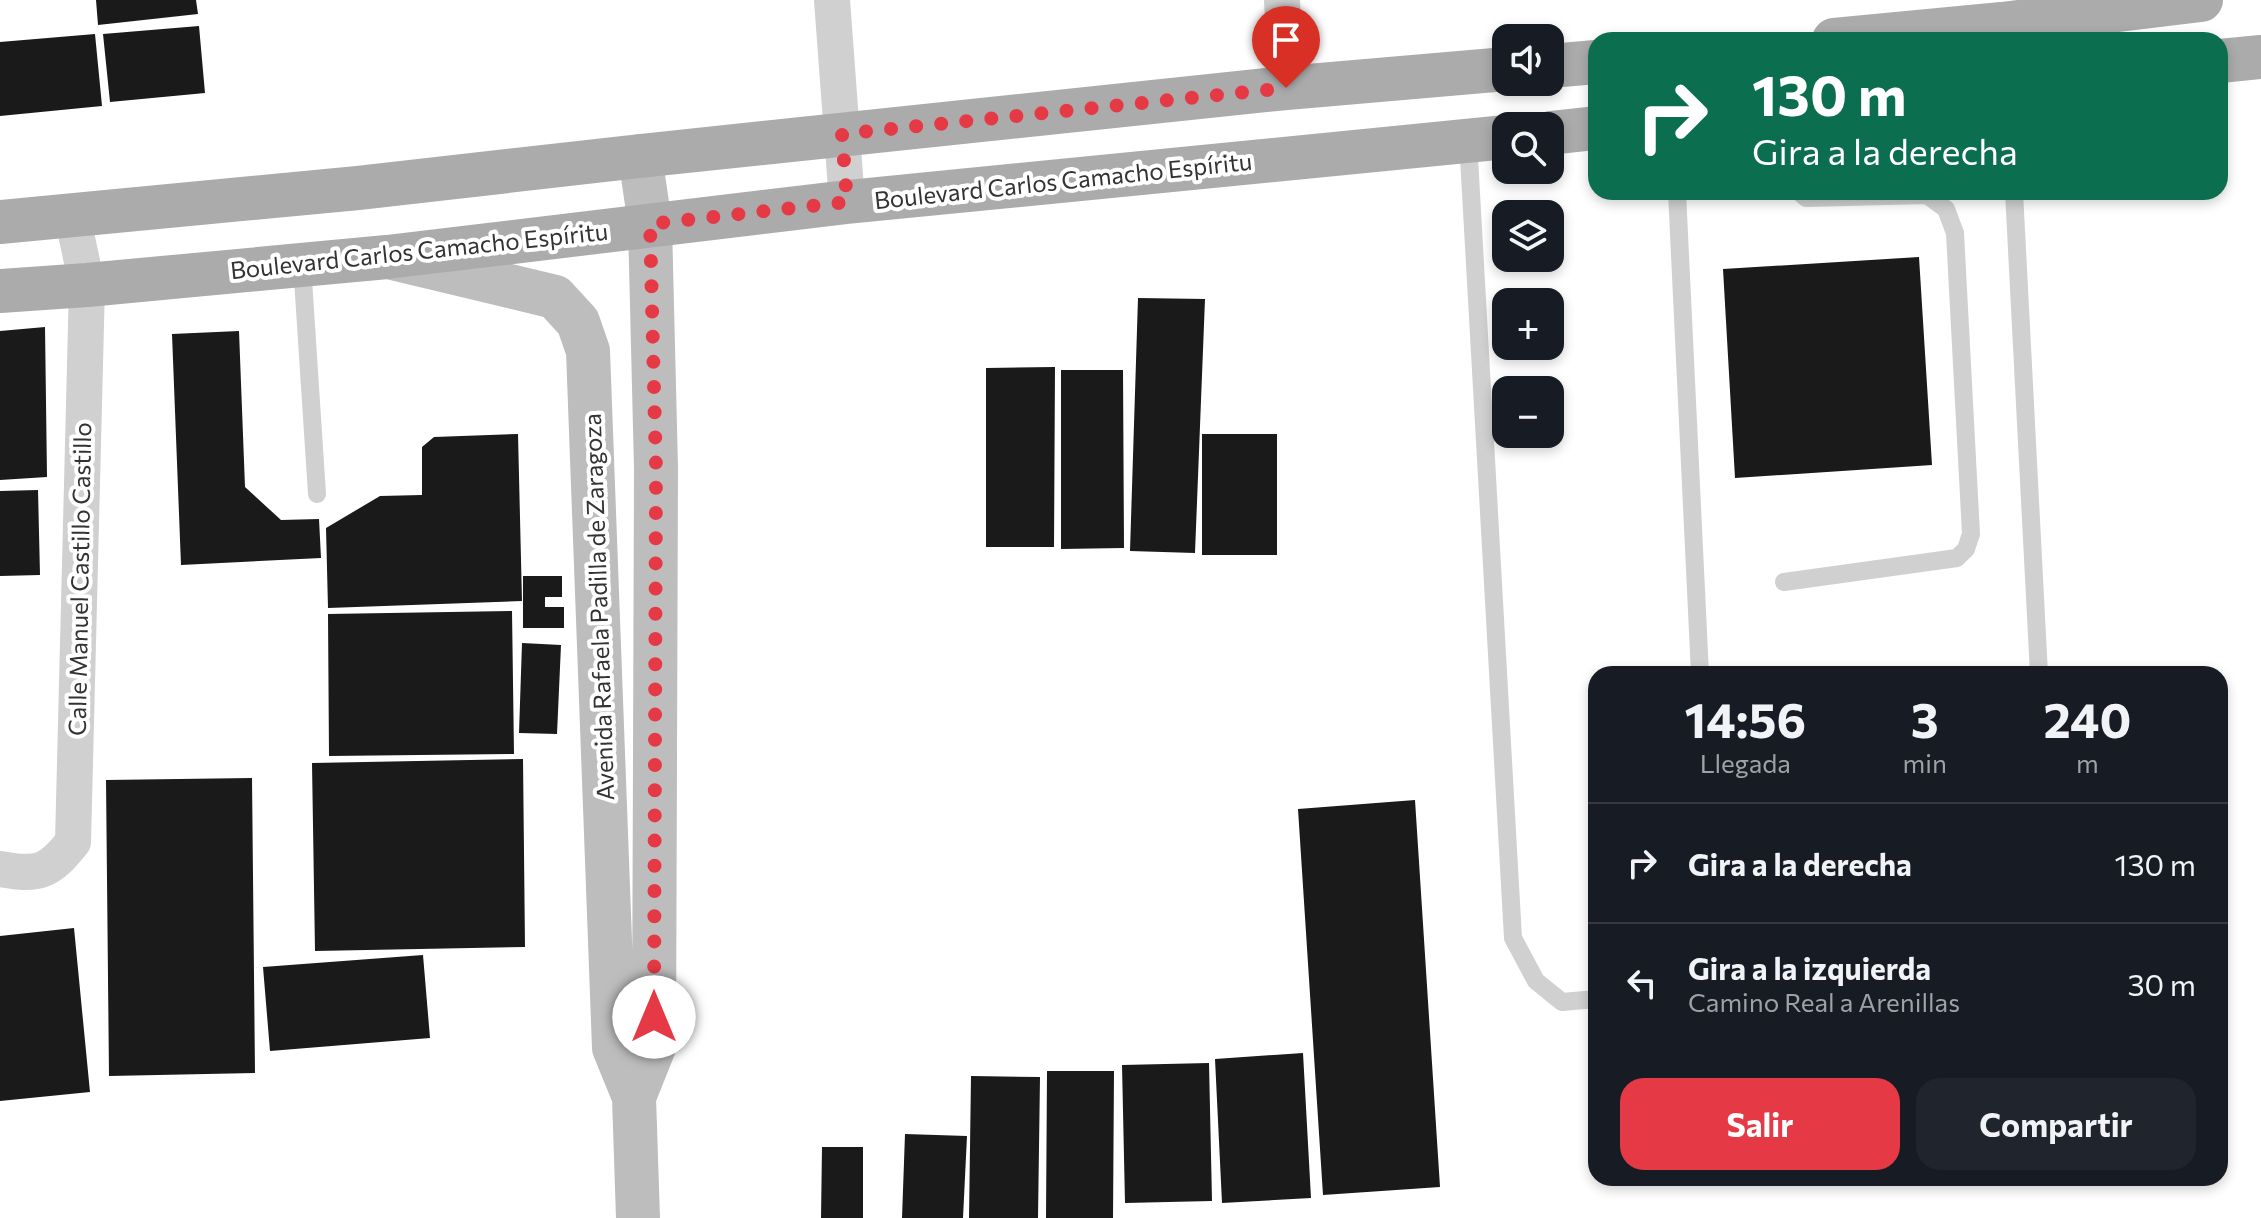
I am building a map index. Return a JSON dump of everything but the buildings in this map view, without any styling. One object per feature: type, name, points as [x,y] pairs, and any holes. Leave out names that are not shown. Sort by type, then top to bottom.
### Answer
[{"type":"main road","points":[[1918,32],[2201,0]]},
{"type":"main road","points":[[2228,60],[2261,57]]},
{"type":"main road","points":[[1564,65],[1588,63]]},
{"type":"main road","points":[[0,222],[358,188],[1286,88],[1492,70]]},
{"type":"main road","points":[[1564,131],[1588,129]]},
{"type":"main road","name":"Boulevard Carlos Camacho Espíritu","points":[[0,291],[387,257],[847,202],[1487,139]]},
{"type":"main road","name":"Avenida Rafaela Padilla de Zaragoza","points":[[634,1097],[654,1047],[656,468],[650,224],[640,156]]},
{"type":"main road","points":[[387,257],[555,297],[578,322],[652,319]]},
{"type":"main road","name":"Avenida Rafaela Padilla de Zaragoza","points":[[578,322],[588,351],[614,1048],[634,1097],[638,1218]]},
{"type":"street","points":[[832,0],[847,202]]},
{"type":"street","points":[[1282,0],[1286,88]]},
{"type":"street","name":"Calle Manuel Castillo Castillo","points":[[0,869],[23,873],[54,866],[73,842],[87,285],[72,215]]},
{"type":"lane","points":[[1487,139],[1513,938],[1536,981],[1562,1002],[1588,1000]]},
{"type":"lane","points":[[1677,200],[1700,666]]},
{"type":"lane","points":[[1784,582],[1957,558],[1966,549],[1971,534],[1955,233],[1946,209],[1934,200]]},
{"type":"lane","points":[[2014,200],[2039,666]]},
{"type":"lane","points":[[302,264],[317,494]]},
{"type":"route","points":[[654,1017],[656,468],[650,224],[847,202],[842,134],[1286,88]]}]
